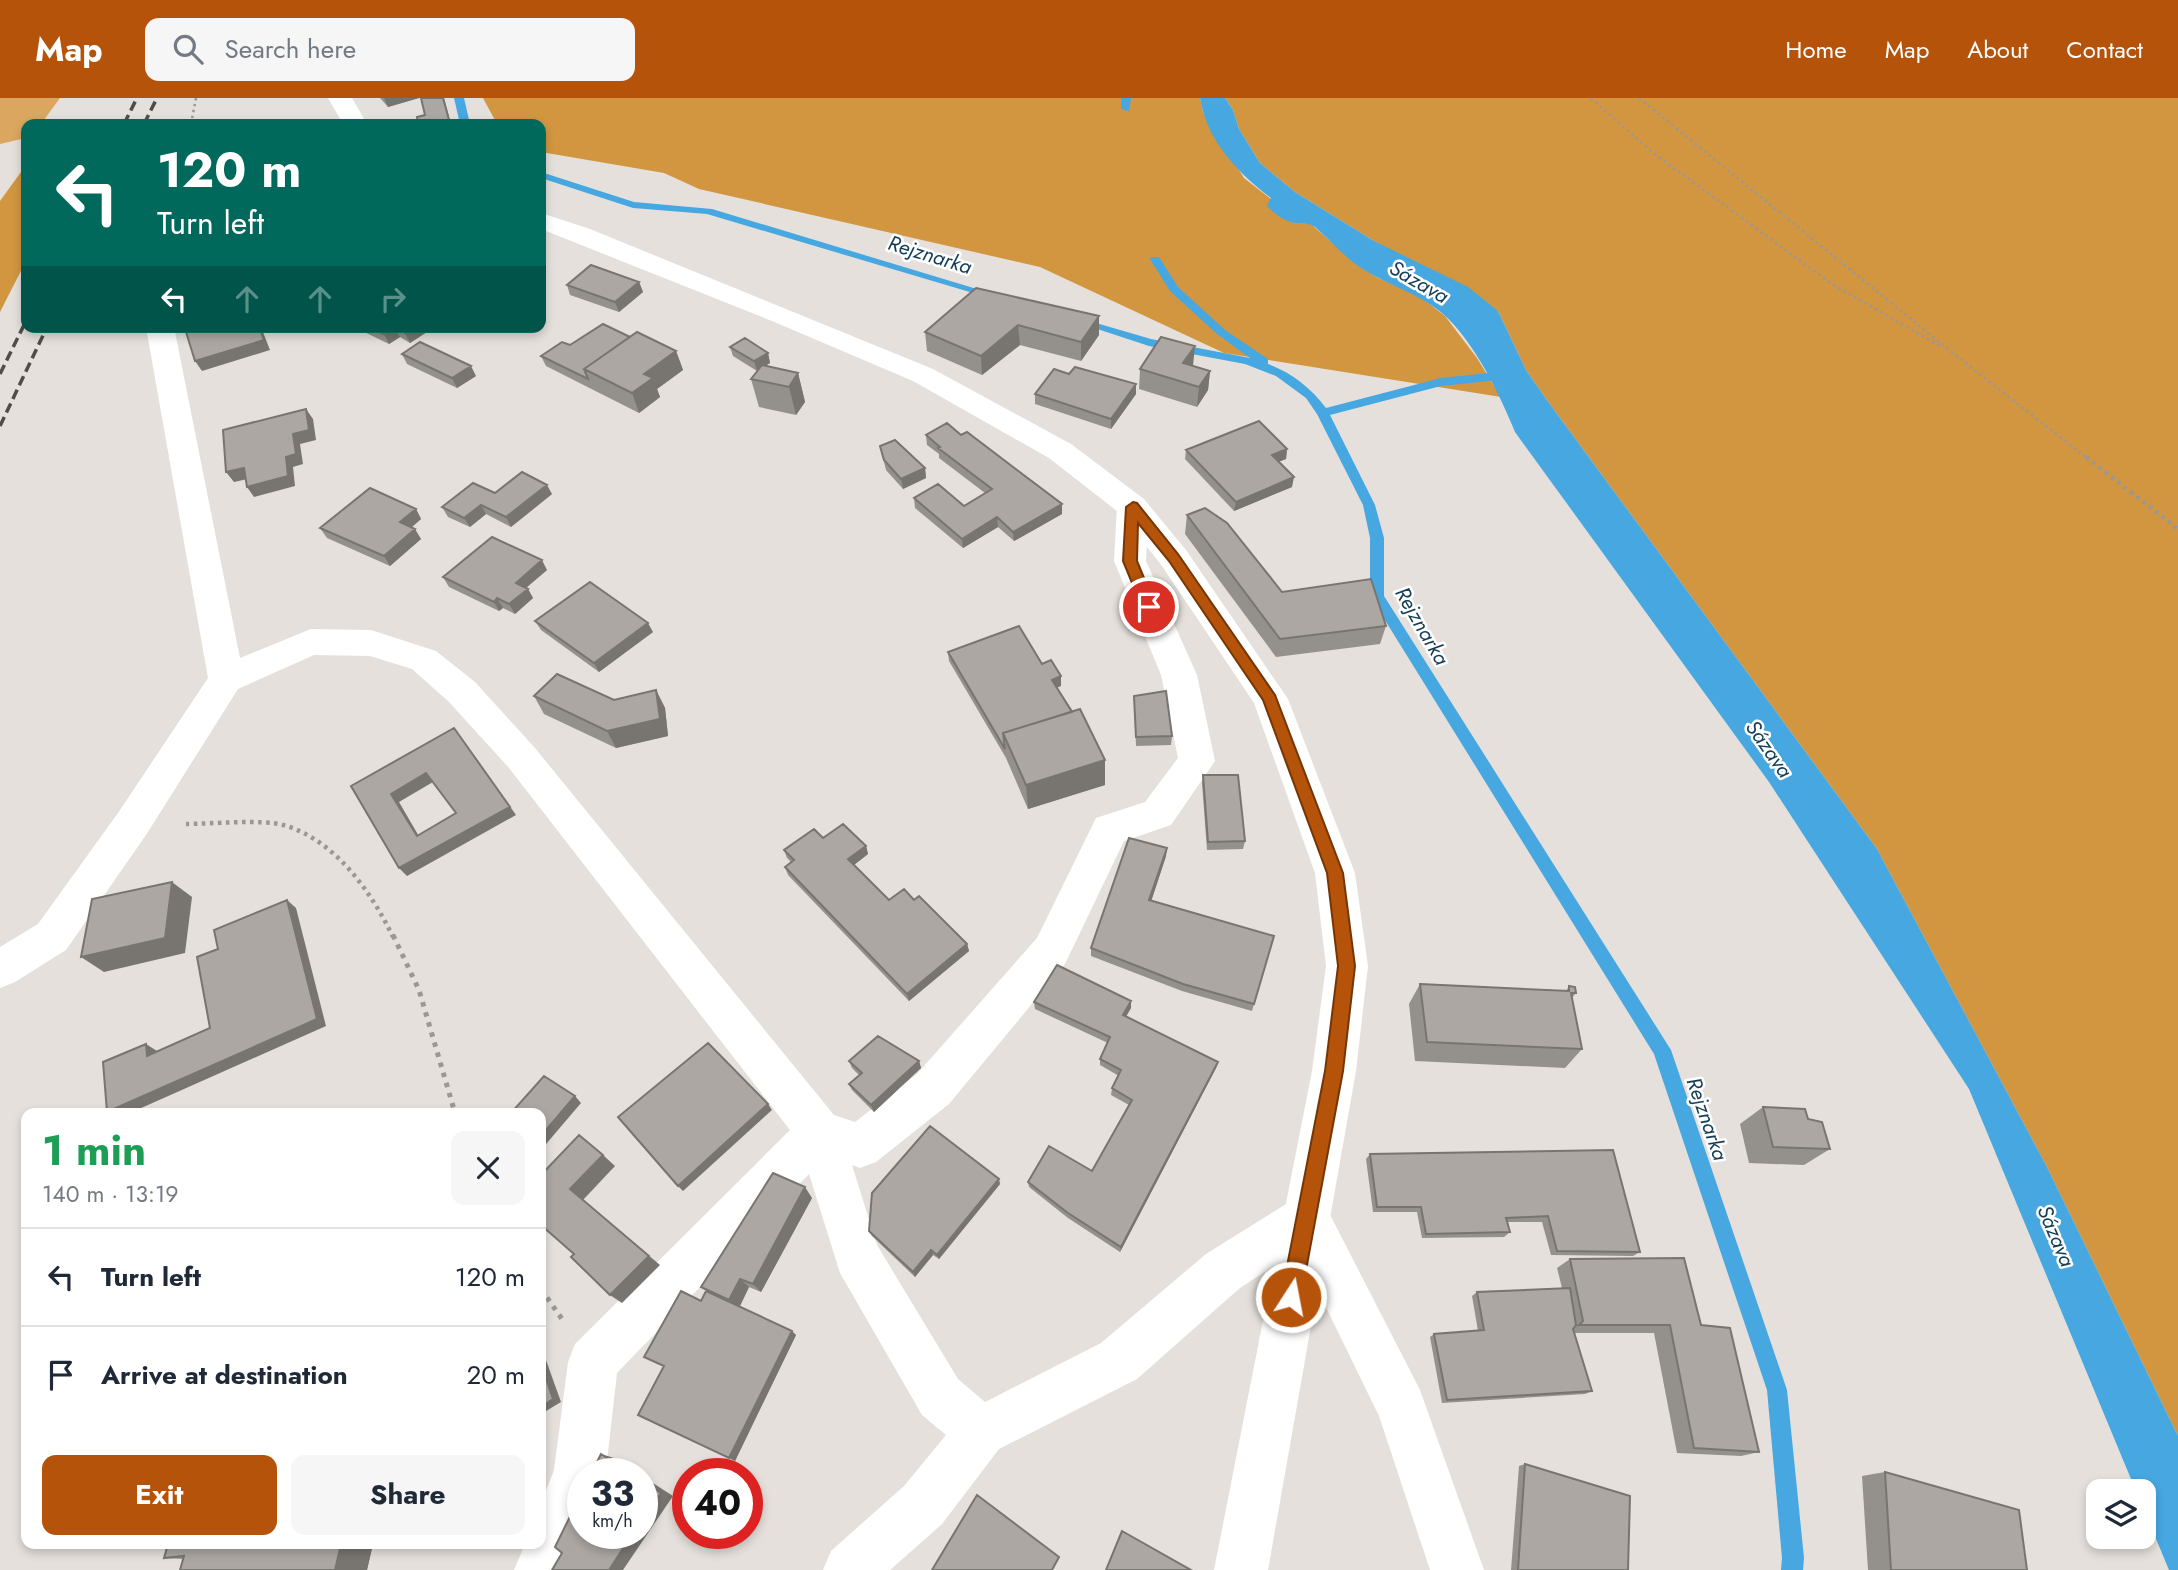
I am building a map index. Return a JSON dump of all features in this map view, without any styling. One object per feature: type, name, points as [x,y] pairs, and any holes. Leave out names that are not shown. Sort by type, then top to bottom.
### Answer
[{"type":"street","points":[[340,98],[352,119]]},
{"type":"street","points":[[546,223],[581,234],[770,310],[923,375],[1060,451],[1133,507],[1174,558],[1270,699],[1335,873],[1347,966],[1334,1071],[1241,1570]]},
{"type":"street","points":[[161,333],[226,679]]},
{"type":"street","points":[[819,1132],[860,1146],[933,1089],[1051,951],[1110,829],[1158,814],[1197,761],[1179,675],[1130,561],[1133,507]]},
{"type":"street","points":[[0,970],[52,937],[132,824],[226,679],[311,642],[371,643],[425,660],[462,692],[522,758],[819,1132],[857,1256],[940,1397],[982,1431]]},
{"type":"street","points":[[541,1570],[580,1470],[593,1362],[819,1132]]},
{"type":"street","points":[[850,1570],[923,1505],[982,1431],[1119,1361],[1223,1270],[1307,1217]]},
{"type":"street","points":[[1307,1217],[1402,1408],[1457,1570]]},
{"type":"path","points":[[192,119],[196,98]]},
{"type":"path","points":[[1591,98],[1651,152],[1832,284],[1954,354]]},
{"type":"path","points":[[1639,98],[1954,354],[2178,529]]},
{"type":"path","points":[[132,824],[282,824],[329,847],[380,909],[419,990],[454,1108]]},
{"type":"shaded area","points":[[0,98],[60,98],[45,119],[21,119],[21,139],[0,144]]},
{"type":"shaded area","points":[[483,98],[1200,98],[1203,112],[1244,178],[1271,199],[1294,223],[1311,224],[1355,263],[1378,278],[1418,295],[1445,316],[1477,358],[1501,397],[1224,353],[1040,267],[699,189],[664,173],[546,153],[546,119],[494,119]]},
{"type":"shaded area","points":[[1225,98],[2178,98],[2178,1436],[2047,1167],[1877,849],[1549,403],[1526,370],[1498,311],[1374,241],[1295,192],[1260,163],[1239,129],[1233,110]]},
{"type":"shaded area","points":[[21,172],[21,271],[0,312],[0,201]]},
{"type":"water","name":"Sázava","points":[[1200,98],[1225,98],[1233,110],[1239,129],[1260,163],[1295,192],[1374,241],[1468,287],[1498,311],[1526,370],[1549,403],[1877,849],[2047,1167],[2178,1436],[2178,1570],[2169,1570],[2156,1539],[2156,1479],[2131,1479],[1969,1089],[1769,782],[1515,432],[1485,369],[1454,325],[1433,306],[1354,263],[1315,227],[1290,222],[1270,209],[1267,206],[1271,198],[1247,178],[1226,155],[1209,128]]},
{"type":"building","points":[[421,98],[443,98],[449,119],[417,119],[425,115]]},
{"type":"building","points":[[591,265],[639,282],[615,302],[567,285]]},
{"type":"building","points":[[976,288],[1099,316],[1081,342],[1018,325],[981,356],[925,332]]},
{"type":"building","points":[[603,324],[630,337],[584,369],[588,379],[541,356],[562,342],[570,345]]},
{"type":"building","points":[[637,332],[676,351],[644,374],[653,378],[632,393],[584,369]]},
{"type":"building","points":[[186,333],[261,333],[264,340],[195,361]]},
{"type":"building","points":[[1161,337],[1195,346],[1183,363],[1210,371],[1199,387],[1140,369]]},
{"type":"building","points":[[745,338],[768,353],[754,361],[730,347]]},
{"type":"building","points":[[420,342],[471,366],[452,378],[402,354]]},
{"type":"building","points":[[762,365],[798,373],[789,387],[751,379]]},
{"type":"building","points":[[1075,367],[1136,384],[1111,419],[1035,394],[1054,369],[1069,374]]},
{"type":"building","points":[[306,409],[309,430],[293,434],[296,454],[286,457],[288,476],[247,487],[244,468],[226,472],[223,430]]},
{"type":"building","points":[[1259,421],[1287,449],[1272,455],[1294,477],[1236,502],[1186,450]]},
{"type":"building","points":[[947,423],[961,435],[967,432],[1062,504],[1013,532],[997,517],[962,539],[914,498],[938,484],[964,506],[992,489],[938,448],[940,447],[926,435]]},
{"type":"building","points":[[895,440],[925,468],[901,479],[884,460],[880,446]]},
{"type":"building","points":[[522,472],[547,485],[506,517],[481,505],[464,518],[442,507],[473,483],[495,493]]},
{"type":"building","points":[[370,488],[416,509],[400,522],[415,529],[384,556],[320,528]]},
{"type":"building","points":[[1205,508],[1227,523],[1282,592],[1371,579],[1386,626],[1280,639],[1187,515]]},
{"type":"building","points":[[492,537],[542,560],[516,583],[528,589],[509,604],[497,598],[494,602],[443,577]]},
{"type":"building","points":[[590,582],[648,623],[594,663],[535,621]]},
{"type":"building","points":[[1019,626],[1042,664],[1051,660],[1061,676],[1052,680],[1072,712],[1003,733],[1005,749],[948,652]]},
{"type":"building","points":[[557,674],[614,700],[656,690],[660,719],[607,731],[534,696]]},
{"type":"building","points":[[1166,691],[1172,736],[1136,737],[1134,696]]},
{"type":"building","points":[[1080,709],[1105,760],[1026,785],[1003,733]]},
{"type":"building","points":[[454,728],[510,807],[399,868],[351,786]],"holes":[[[426,773],[456,813],[417,836],[391,794]]]},
{"type":"building","points":[[1203,775],[1238,775],[1245,841],[1208,842]]},
{"type":"building","points":[[843,824],[866,846],[848,859],[889,900],[904,889],[914,900],[919,896],[967,944],[907,994],[785,867],[794,860],[784,850],[814,829],[823,838]]},
{"type":"building","points":[[1129,838],[1167,848],[1149,900],[1274,936],[1254,1004],[1183,984],[1091,948]]},
{"type":"building","points":[[172,882],[165,938],[81,957],[92,899]]},
{"type":"building","points":[[287,900],[317,1019],[116,1108],[107,1108],[103,1062],[146,1044],[147,1056],[210,1028],[197,957],[218,949],[214,930]]},
{"type":"building","points":[[1057,965],[1131,1001],[1123,1015],[1218,1062],[1121,1247],[1068,1213],[1028,1182],[1049,1146],[1092,1171],[1132,1100],[1112,1088],[1121,1070],[1100,1059],[1110,1037],[1034,1002]]},
{"type":"building","points":[[1420,984],[1569,991],[1569,986],[1575,987],[1576,993],[1571,993],[1582,1049],[1427,1042]]},
{"type":"building","points":[[878,1036],[919,1061],[871,1105],[849,1084],[862,1073],[849,1061]]},
{"type":"building","points":[[708,1043],[768,1104],[678,1186],[618,1117]]},
{"type":"building","points":[[544,1076],[575,1096],[546,1130],[546,1108],[515,1108]]},
{"type":"building","points":[[1763,1107],[1805,1109],[1808,1119],[1822,1122],[1830,1149],[1773,1147]]},
{"type":"building","points":[[930,1126],[999,1179],[937,1255],[931,1250],[913,1272],[869,1231],[872,1193]]},
{"type":"building","points":[[579,1135],[603,1155],[570,1189],[649,1256],[610,1295],[571,1257],[574,1254],[546,1229],[546,1170]]},
{"type":"building","points":[[1613,1150],[1640,1252],[1557,1251],[1548,1216],[1506,1218],[1510,1232],[1426,1234],[1421,1207],[1377,1207],[1370,1154]]},
{"type":"building","points":[[773,1173],[805,1187],[753,1284],[740,1279],[729,1300],[701,1287]]},
{"type":"building","points":[[1684,1258],[1701,1325],[1730,1328],[1759,1452],[1694,1448],[1670,1325],[1579,1325],[1583,1321],[1570,1259]]},
{"type":"building","points":[[1570,1288],[1576,1325],[1573,1329],[1592,1391],[1447,1400],[1434,1334],[1484,1330],[1477,1292]]},
{"type":"building","points":[[681,1291],[701,1301],[706,1291],[792,1331],[729,1458],[638,1415],[664,1366],[644,1357]]},
{"type":"building","points":[[546,1378],[553,1399],[546,1404]]},
{"type":"building","points":[[1525,1464],[1630,1496],[1628,1570],[1518,1570]]},
{"type":"building","points":[[1885,1472],[2019,1510],[2027,1570],[1891,1570]]},
{"type":"building","points":[[977,1495],[1059,1557],[1052,1570],[932,1570]]},
{"type":"building","points":[[567,1523],[567,1549],[623,1549],[609,1570],[552,1570],[562,1553],[555,1547]]},
{"type":"building","points":[[1122,1531],[1191,1570],[1106,1570]]},
{"type":"building","points":[[167,1549],[340,1549],[335,1570],[180,1570],[184,1556],[164,1558]]},
{"type":"waterway","name":"Rejznarka","points":[[459,98],[464,119]]},
{"type":"waterway","points":[[1126,98],[1126,109]]},
{"type":"waterway","name":"Rejznarka","points":[[546,177],[633,205],[708,211],[994,296]]},
{"type":"waterway","points":[[1155,259],[1174,289],[1221,332],[1264,362]]},
{"type":"waterway","name":"Rejznarka","points":[[1079,321],[1149,342],[1248,361],[1280,373],[1310,395],[1323,413]]},
{"type":"waterway","points":[[1323,413],[1441,382],[1508,375]]},
{"type":"waterway","name":"Rejznarka","points":[[1323,413],[1369,505],[1377,538],[1377,596],[1662,1050],[1777,1390],[1792,1570]]},
{"type":"railway","points":[[126,119],[137,98]]},
{"type":"railway","points":[[146,119],[157,98]]},
{"type":"railway","points":[[0,374],[21,331]]},
{"type":"railway","points":[[0,426],[44,333]]},
{"type":"route","points":[[1149,607],[1130,561],[1133,507],[1174,558],[1270,699],[1335,873],[1347,966],[1334,1071],[1291,1297]]}]
